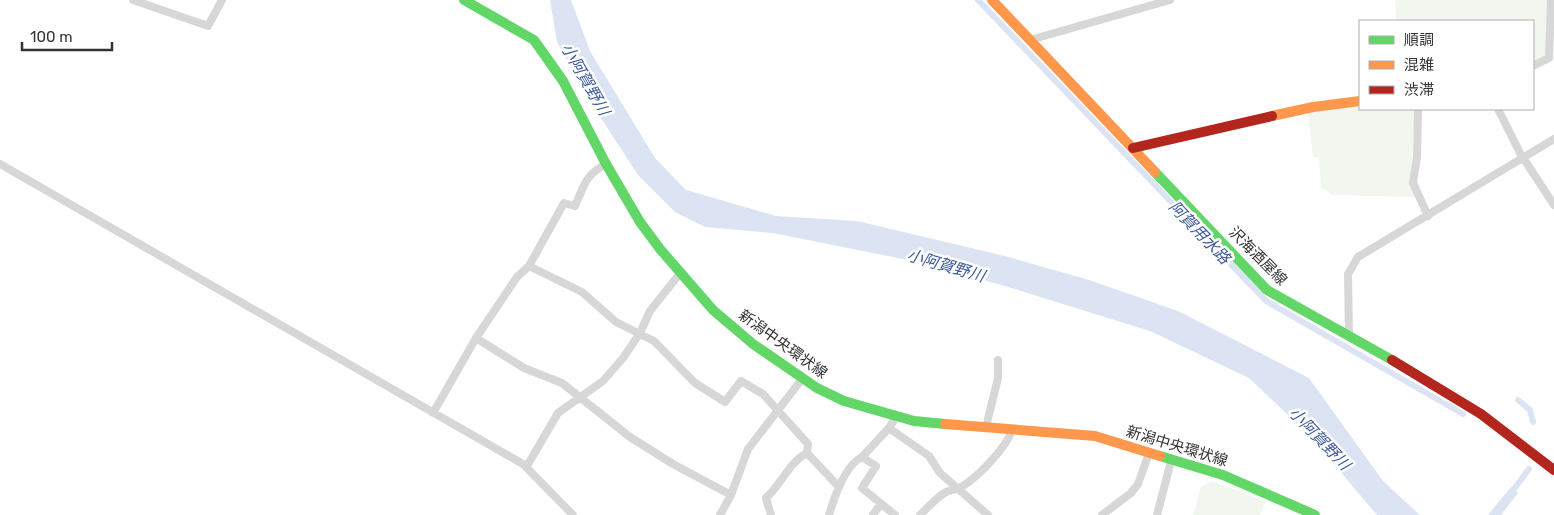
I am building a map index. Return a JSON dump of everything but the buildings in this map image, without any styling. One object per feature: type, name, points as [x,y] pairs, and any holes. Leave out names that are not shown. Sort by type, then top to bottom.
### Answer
[{"type":"main road","name":"新潟中央環状線","points":[[464,0],[534,40],[544,52],[576,103],[606,164],[640,222],[660,249],[682,272],[713,310],[753,344],[802,379],[844,401],[896,417],[927,423],[1095,436],[1171,461],[1223,475],[1316,515]]},
{"type":"main road","name":"沢海酒屋線","points":[[992,0],[1267,290],[1290,306],[1349,336],[1465,402],[1521,441],[1554,470]]},
{"type":"main road","points":[[1133,148],[1313,107],[1359,101]]},
{"type":"street","points":[[133,0],[208,26],[222,0]]},
{"type":"street","points":[[1030,40],[1170,0]]},
{"type":"street","points":[[1534,66],[1549,58],[1551,0]]},
{"type":"street","points":[[1418,110],[1417,157],[1412,183],[1428,216]]},
{"type":"street","points":[[1499,110],[1524,158],[1554,205]]},
{"type":"street","points":[[1349,336],[1348,282],[1353,262],[1554,139]]},
{"type":"street","points":[[0,164],[527,466],[573,515]]},
{"type":"street","points":[[433,413],[476,338],[517,277],[529,266],[564,203],[576,206],[587,178],[592,171],[606,164]]},
{"type":"street","points":[[529,266],[582,292],[616,322],[654,341],[703,390],[725,402],[741,382],[763,394],[776,411],[808,444],[807,453],[786,471],[772,493],[766,498],[771,515]]},
{"type":"street","points":[[527,466],[558,413],[603,382],[640,333],[650,312],[682,272]]},
{"type":"street","points":[[476,338],[524,368],[562,383],[630,437],[673,464],[730,495]]},
{"type":"street","points":[[986,427],[998,378],[998,360]]},
{"type":"street","points":[[720,515],[748,449],[802,379]]},
{"type":"street","points":[[829,515],[839,487],[856,460],[862,457],[889,428],[896,417]]},
{"type":"street","points":[[889,428],[929,456],[940,473],[988,515]]},
{"type":"street","points":[[920,515],[948,491],[958,488],[994,458],[1012,430]]},
{"type":"street","points":[[807,453],[839,487]]},
{"type":"street","points":[[1102,515],[1131,493],[1138,484],[1150,453]]},
{"type":"street","points":[[862,457],[876,466],[862,488],[895,515]]},
{"type":"street","points":[[1157,515],[1171,461]]},
{"type":"street","points":[[873,515],[881,503]]},
{"type":"shaded area","points":[[1395,0],[1548,0],[1546,56],[1534,62],[1534,20],[1396,20]]},
{"type":"shaded area","points":[[1359,105],[1359,110],[1415,110],[1411,183],[1416,197],[1333,195],[1321,187],[1319,158],[1313,157],[1308,112]]},
{"type":"shaded area","points":[[1211,481],[1266,501],[1260,515],[1193,515],[1201,487]]},
{"type":"water","name":"小阿賀野川","points":[[550,0],[571,0],[590,51],[655,158],[686,190],[776,216],[857,221],[1005,256],[1089,280],[1178,311],[1309,378],[1383,481],[1420,515],[1377,515],[1311,437],[1249,378],[1150,331],[1005,286],[908,260],[773,233],[705,227],[675,212],[638,175],[582,89],[557,42]]},
{"type":"water","points":[[1511,487],[1518,493],[1501,515],[1488,515]]},
{"type":"waterway","name":"阿賀用水路","points":[[978,0],[1266,301],[1463,414]]},
{"type":"waterway","name":"阿賀用水路","points":[[1518,400],[1530,410],[1533,422]]},
{"type":"waterway","name":"阿賀用水路","points":[[1510,494],[1529,469]]},
{"type":"traffic: fast","points":[[464,0],[534,40],[563,81],[606,164],[640,222],[660,249],[713,310],[753,344],[817,388],[844,401],[914,421],[945,424]]},
{"type":"traffic: fast","points":[[1155,172],[1267,290],[1392,360]]},
{"type":"traffic: fast","points":[[1160,456],[1223,475],[1315,515]]},
{"type":"traffic: slow","points":[[992,0],[1155,172]]},
{"type":"traffic: slow","points":[[1272,116],[1313,107],[1359,101]]},
{"type":"traffic: slow","points":[[945,424],[1095,436],[1160,456]]},
{"type":"traffic: jam","points":[[1133,148],[1272,116]]},
{"type":"traffic: jam","points":[[1392,360],[1481,414],[1554,470]]}]
